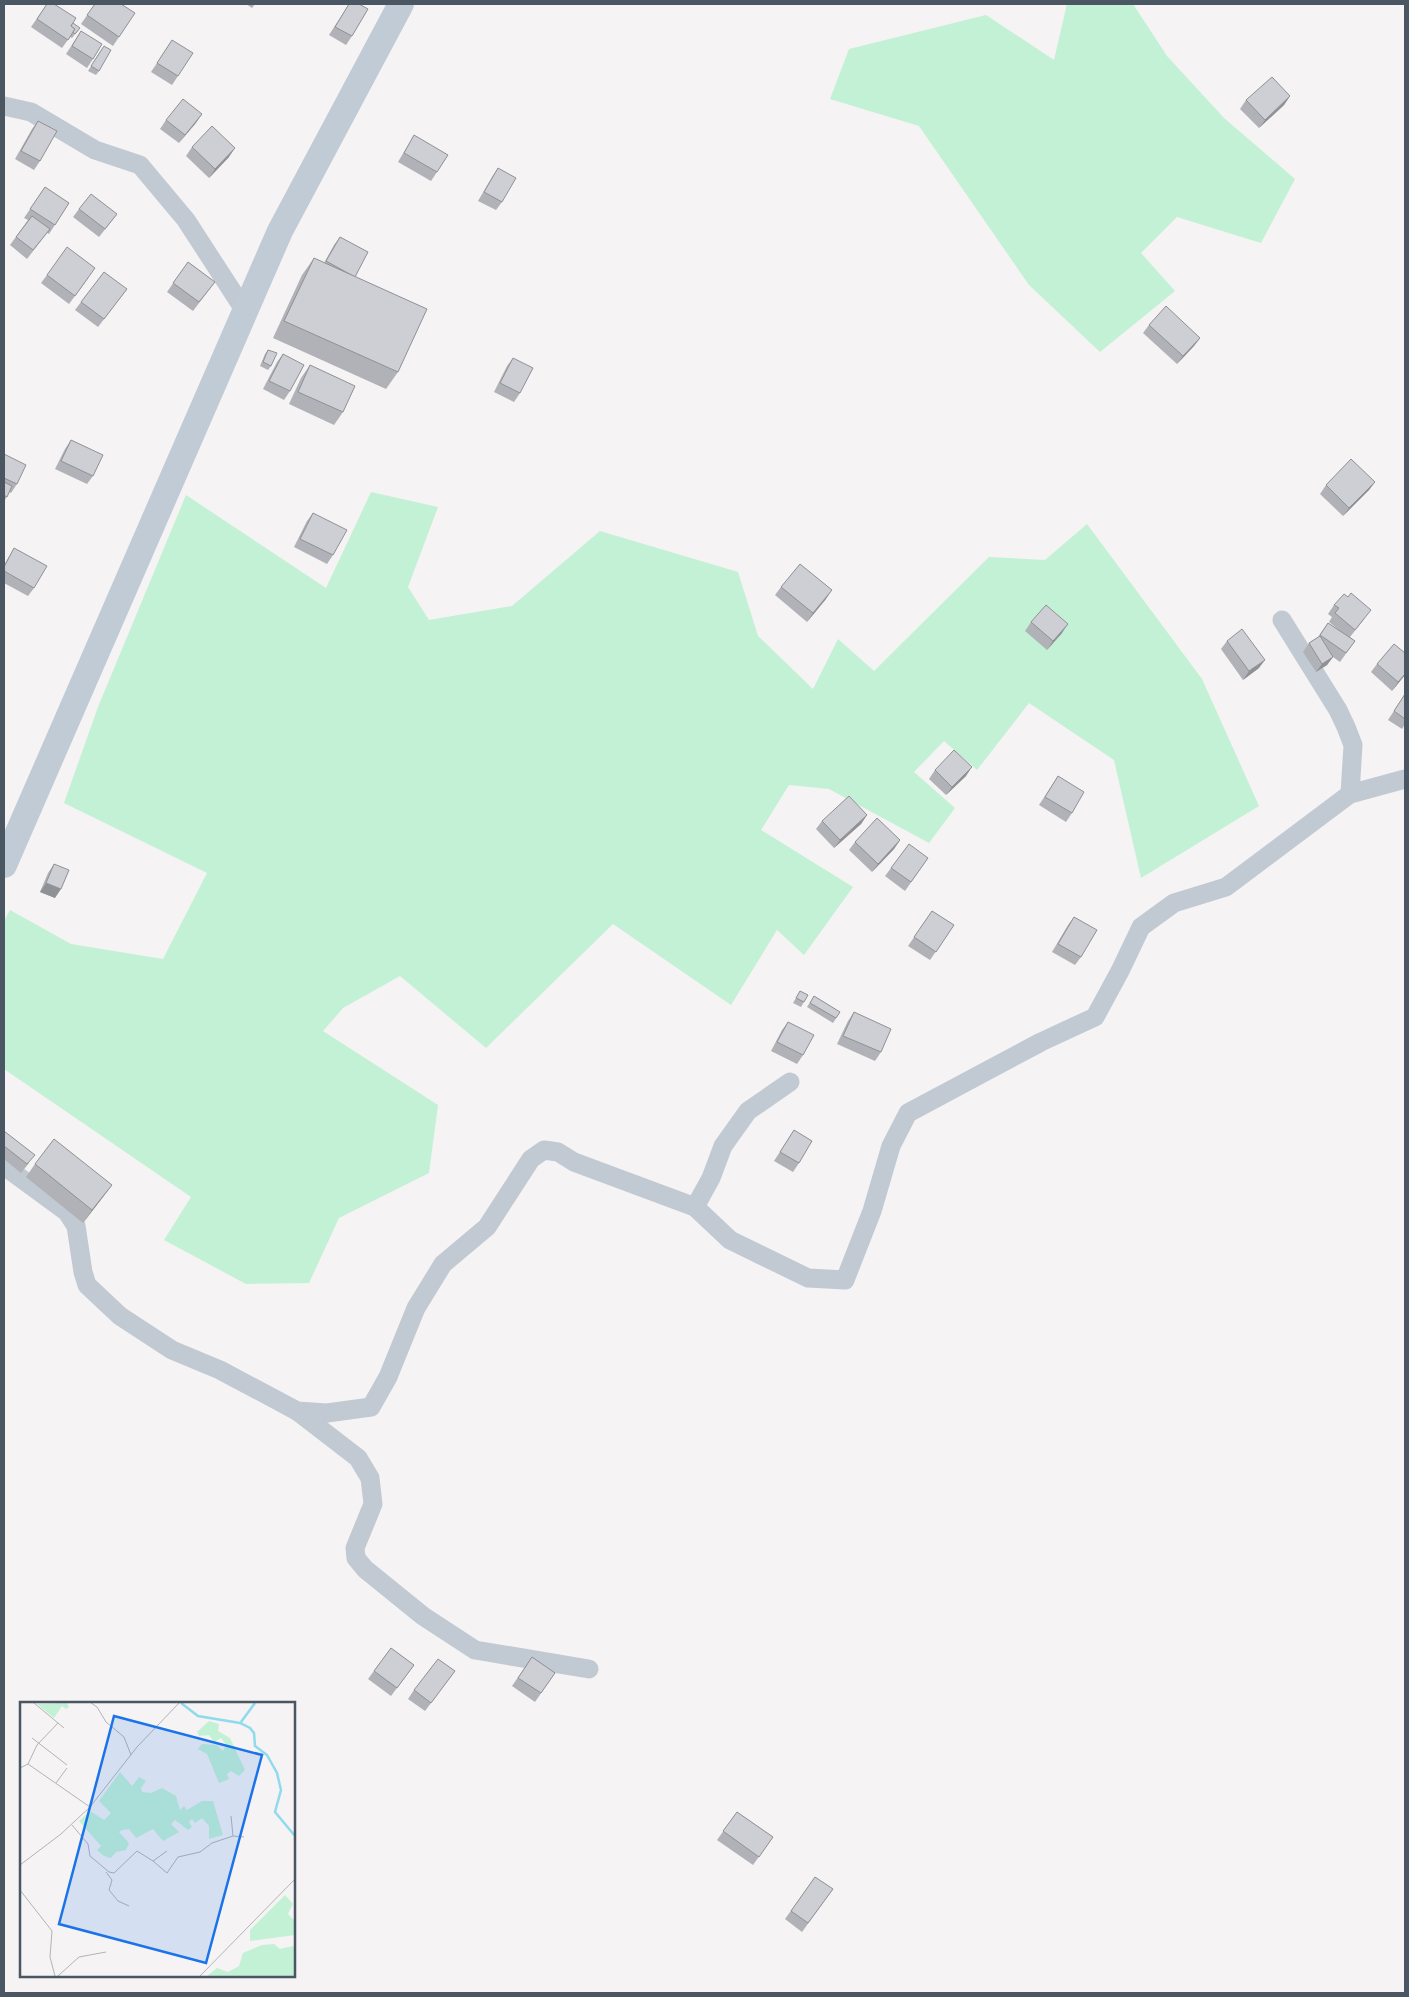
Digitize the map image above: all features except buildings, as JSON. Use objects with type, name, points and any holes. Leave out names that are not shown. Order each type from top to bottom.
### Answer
[{"type":"main road","points":[[4,865],[280,231],[401,4]]},
{"type":"street","points":[[4,106],[31,112],[95,150],[140,166],[186,220],[245,311]]},
{"type":"street","points":[[1282,620],[1338,710],[1346,727],[1353,745],[1350,794]]},
{"type":"street","points":[[297,1411],[327,1413],[371,1407],[388,1377],[416,1308],[443,1264],[487,1227],[531,1159],[544,1150],[558,1152],[574,1162],[695,1207],[730,1240],[808,1278],[845,1280],[872,1211],[891,1146],[908,1113],[1025,1050],[1095,1017],[1141,927],[1174,903],[1226,887],[1350,794],[1405,779]]},
{"type":"street","points":[[695,1207],[711,1178],[724,1146],[748,1111],[790,1082]]},
{"type":"street","points":[[4,1166],[68,1212],[76,1226],[83,1272],[88,1285],[120,1316],[172,1350],[220,1370],[297,1411],[358,1458],[370,1478],[373,1504],[355,1548],[356,1558],[365,1569],[423,1616],[475,1650],[589,1669]]},
{"type":"green space","points":[[1067,4],[1133,4],[1167,56],[1224,118],[1295,179],[1261,243],[1177,217],[1141,253],[1175,291],[1100,352],[1029,285],[919,126],[830,99],[849,49],[986,15],[1054,60]]},
{"type":"green space","points":[[371,492],[438,507],[408,587],[429,620],[512,606],[600,531],[738,572],[758,636],[813,689],[838,639],[874,671],[989,557],[1045,560],[1087,524],[1202,679],[1259,806],[1141,878],[1114,760],[1029,703],[977,770],[944,741],[914,772],[955,808],[929,843],[829,789],[789,785],[761,830],[853,887],[804,955],[777,930],[731,1005],[613,924],[486,1048],[400,976],[343,1008],[323,1031],[438,1105],[429,1173],[339,1218],[309,1283],[246,1284],[164,1240],[191,1197],[4,1069],[4,921],[10,910],[71,944],[163,959],[207,873],[64,803],[98,707],[186,495],[326,588]]}]
